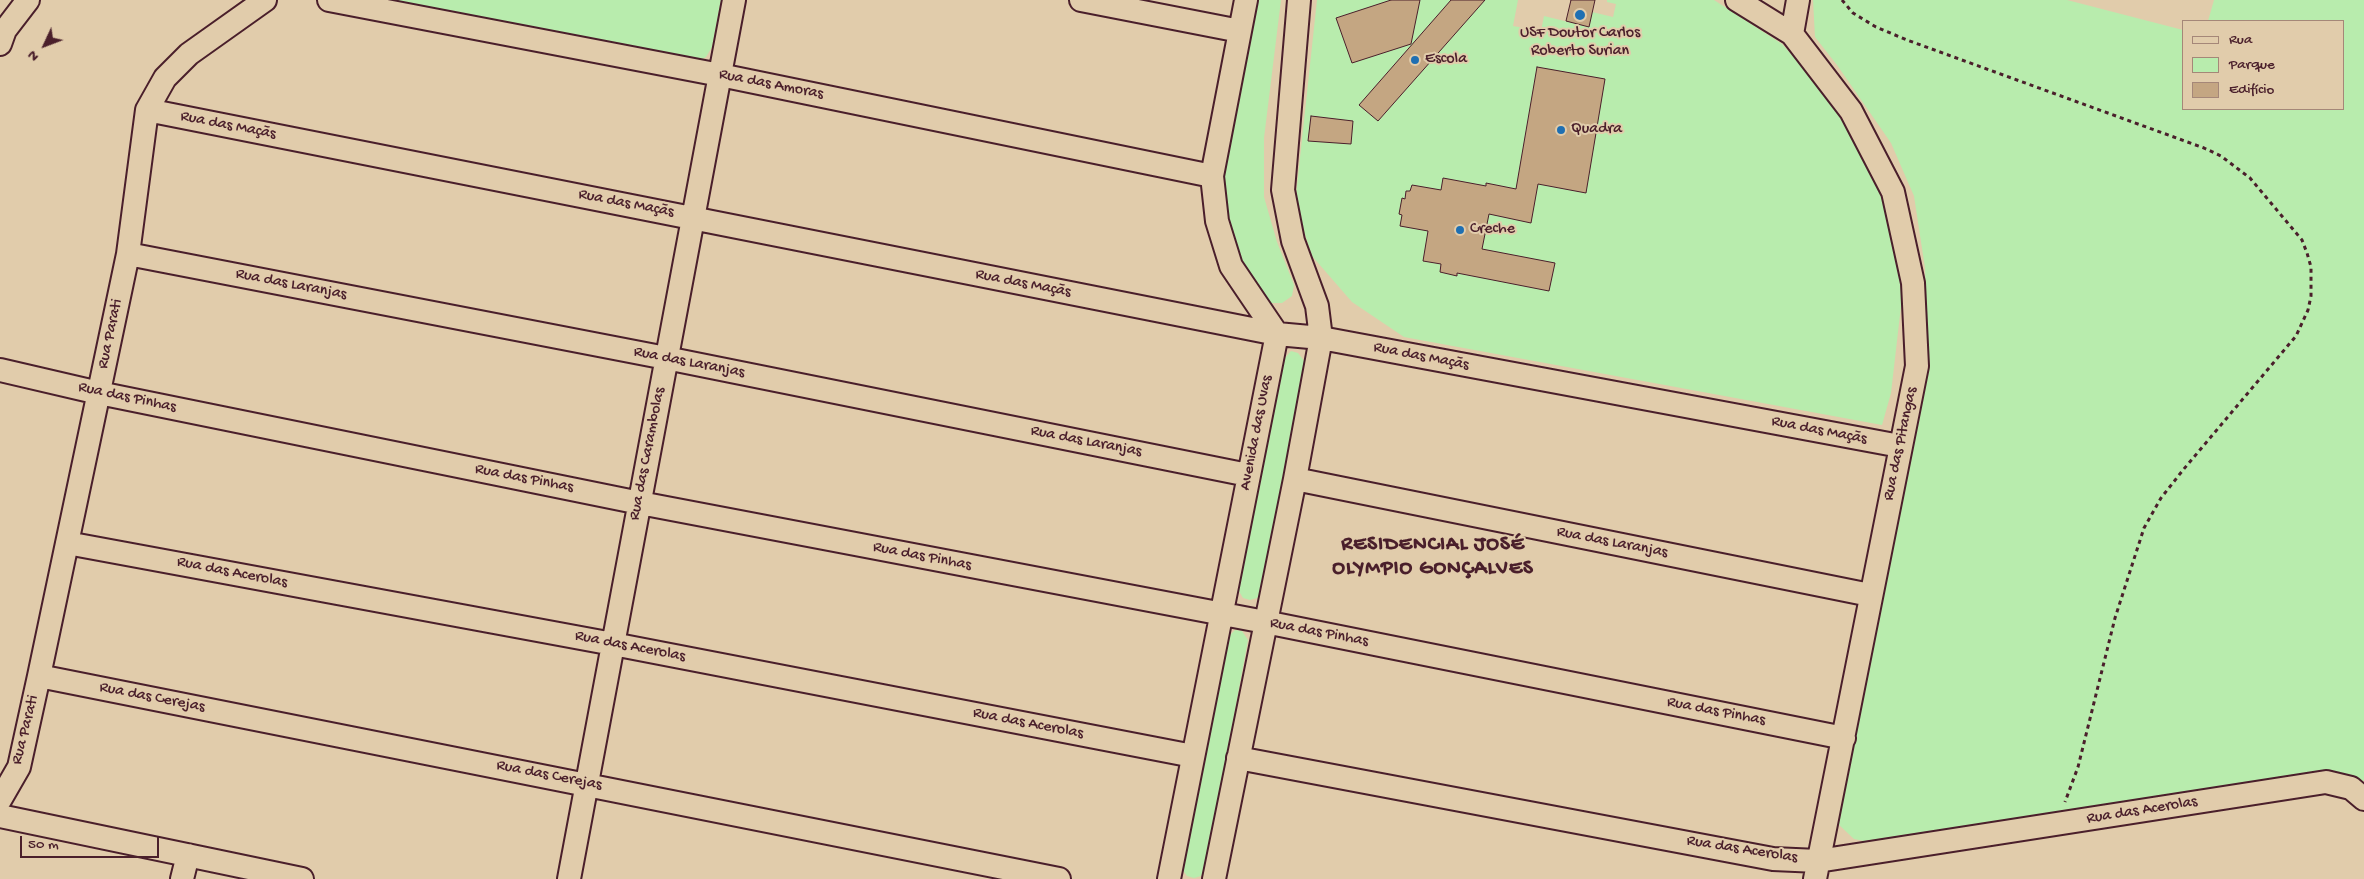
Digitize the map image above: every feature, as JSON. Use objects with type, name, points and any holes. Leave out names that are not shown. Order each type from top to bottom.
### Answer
[{"type":"street","points":[[2,33],[28,0]]},
{"type":"street","name":"Rua Parati","points":[[0,800],[19,767],[39,676],[128,254],[147,110],[165,78],[189,54],[266,0]]},
{"type":"street","name":"Rua das Amoras","points":[[329,0],[720,75],[1212,176]]},
{"type":"street","name":"Rua das Carambolas","points":[[569,879],[734,0]]},
{"type":"street","points":[[1081,0],[1240,31]]},
{"type":"street","points":[[1246,0],[1212,176],[1217,221],[1230,266],[1276,334]]},
{"type":"street","points":[[1214,879],[1295,479],[1321,338],[1317,306],[1293,241],[1284,190],[1299,0]]},
{"type":"street","name":"Rua das Pitangas","points":[[1737,0],[1792,34],[1851,111],[1892,192],[1913,283],[1917,366],[1870,594],[1844,738],[1816,870]]},
{"type":"street","points":[[1792,34],[1798,0]]},
{"type":"street","name":"Rua das Maçãs","points":[[147,110],[1276,334],[1321,338],[1900,446]]},
{"type":"street","name":"Rua das Laranjas","points":[[128,254],[666,358],[1248,475]]},
{"type":"street","name":"Avenida das Uvas","points":[[1169,879],[1276,334]]},
{"type":"street","name":"Rua das Pinhas","points":[[0,370],[98,393],[640,503],[1265,622],[1844,738]]},
{"type":"street","name":"Rua das Laranjas","points":[[1295,479],[1870,594]]},
{"type":"street","name":"Rua das Acerolas","points":[[67,542],[613,644],[1193,756]]},
{"type":"street","name":"Rua das Cerejas","points":[[39,676],[1059,879]]},
{"type":"street","name":"Rua das Acerolas","points":[[1238,758],[1773,859],[1816,870],[2326,782],[2351,788],[2363,798]]},
{"type":"street","points":[[0,816],[302,879]]},
{"type":"street","points":[[182,879],[188,855]]},
{"type":"path","points":[[1842,0],[1854,13],[1876,27],[1907,40],[2204,148],[2220,156],[2250,178],[2302,240],[2308,253],[2311,267],[2311,296],[2308,310],[2296,336],[2166,491],[2144,528],[2115,618],[2078,766],[2064,803]]},
{"type":"green space","points":[[365,0],[721,0],[712,47],[706,57],[696,62]]},
{"type":"green space","points":[[1254,0],[1281,0],[1264,138],[1264,197],[1277,242],[1294,285],[1292,296],[1282,303],[1268,303],[1256,291],[1239,255],[1225,211],[1223,149]]},
{"type":"green space","points":[[1317,0],[1518,0],[1513,26],[1541,31],[1544,16],[1589,27],[1592,12],[1613,17],[1616,4],[1607,2],[1607,0],[1714,0],[1782,44],[1840,108],[1885,192],[1904,280],[1891,393],[1882,425],[1404,337],[1352,302],[1312,256],[1295,204]]},
{"type":"green space","points":[[1813,0],[2067,0],[2182,30],[2182,110],[2344,110],[2344,20],[2208,20],[2214,0],[2364,0],[2364,781],[2334,773],[2318,772],[1864,841],[1854,839],[1837,823],[1927,355],[1925,268],[1914,196],[1891,143],[1837,65],[1815,37]]},
{"type":"green space","points":[[1291,351],[1298,353],[1305,362],[1261,594],[1257,598],[1250,600],[1243,598],[1237,588],[1284,359]]},
{"type":"green space","points":[[1235,630],[1242,631],[1248,640],[1205,872],[1201,876],[1194,878],[1187,876],[1180,866],[1228,637]]},
{"type":"building","points":[[1391,0],[1420,0],[1411,44],[1352,63],[1336,18]]},
{"type":"building","points":[[1451,0],[1485,0],[1378,121],[1359,105]]},
{"type":"building","name":"USF Doutor Carlos Roberto Surian","points":[[1571,0],[1595,0],[1589,27],[1566,21]]},
{"type":"building","points":[[1537,67],[1605,79],[1586,193],[1538,184],[1531,223],[1489,214],[1482,249],[1555,263],[1549,291],[1457,273],[1457,276],[1440,272],[1441,264],[1423,261],[1428,231],[1400,226],[1402,215],[1399,214],[1402,198],[1405,199],[1406,191],[1410,191],[1412,185],[1441,190],[1443,178],[1486,186],[1486,183],[1516,189]]},
{"type":"building","points":[[1311,116],[1353,121],[1351,144],[1308,141]]},
{"type":"place","name":"USF Doutor Carlos Roberto Surian","points":[[1580,15]]},
{"type":"place","name":"Escola","points":[[1415,60]]},
{"type":"place","name":"Quadra","points":[[1561,130]]},
{"type":"place","name":"Creche","points":[[1460,230]]},
{"type":"district","name":"RESIDENCIAL JOSÉ OLYMPIO GONÇALVES","points":[[1433,558]]}]
